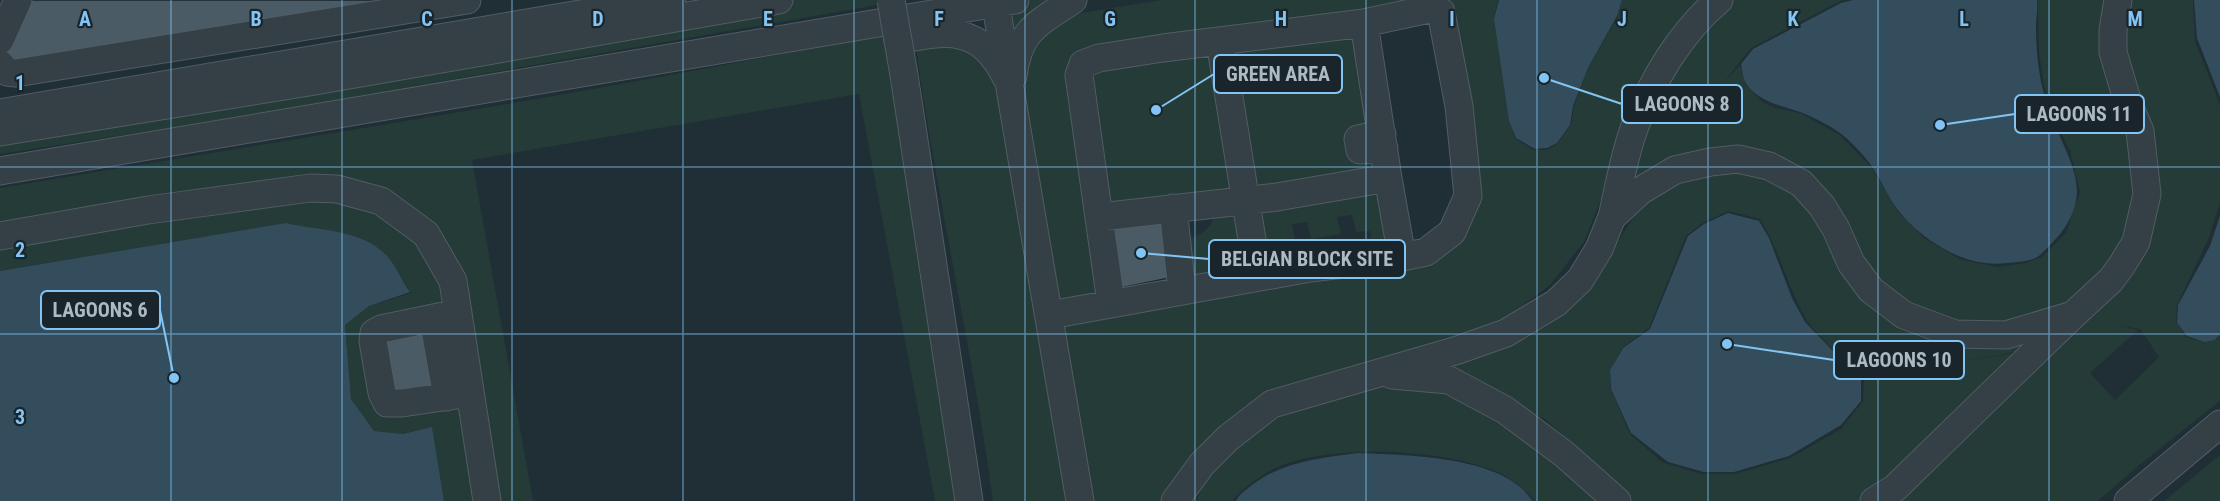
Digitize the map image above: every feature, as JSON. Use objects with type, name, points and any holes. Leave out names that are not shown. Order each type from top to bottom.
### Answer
[{"type":"street","points":[[0,40],[18,0]]},
{"type":"street","points":[[0,64],[7,72],[16,73],[467,0]]},
{"type":"street","points":[[0,113],[672,0]]},
{"type":"street","points":[[0,132],[309,82],[779,0]]},
{"type":"street","points":[[891,0],[969,501]]},
{"type":"street","points":[[1012,89],[1016,57],[1026,34],[1039,22],[1072,0]]},
{"type":"street","points":[[1175,501],[1202,464],[1228,438],[1272,404],[1458,350],[1506,333],[1556,303],[1580,280],[1599,249],[1612,217],[1635,127],[1664,65],[1701,15],[1719,0]]},
{"type":"street","points":[[1874,501],[1895,488],[2110,280],[2136,242],[2147,194],[2140,131],[2128,103],[2112,52],[2118,0]]},
{"type":"street","points":[[0,171],[1002,1],[1012,89],[1080,501]]},
{"type":"street","points":[[1048,314],[1111,303],[1182,290],[1310,268],[1402,258],[1426,252],[1452,232],[1468,196],[1459,106],[1441,12],[1429,9],[1364,23],[1099,58],[1083,64],[1079,75],[1111,303]]},
{"type":"street","points":[[1364,23],[1402,258]]},
{"type":"street","points":[[898,40],[935,32],[960,34],[981,44],[997,59],[1012,89]]},
{"type":"street","points":[[1220,41],[1258,277]]},
{"type":"street","points":[[1612,217],[1640,191],[1675,170],[1710,162],[1738,159],[1769,166],[1801,183],[1822,206],[1836,229],[1851,264],[1871,290],[1904,315],[1955,334],[2006,335],[2073,315]]},
{"type":"street","points":[[1100,217],[1277,197],[1388,178]]},
{"type":"street","points":[[0,236],[148,210],[310,188],[337,189],[381,201],[426,234],[453,281],[446,316],[458,395],[487,501]]},
{"type":"street","points":[[1173,208],[1182,290]]},
{"type":"street","points":[[446,316],[381,329],[374,333],[373,341],[382,393],[387,403],[458,395]]},
{"type":"street","points":[[1376,373],[1449,380],[1505,410],[1564,454],[1617,501]]},
{"type":"street","points":[[2128,501],[2220,424]]},
{"type":"street","points":[[2152,501],[2220,444]]},
{"type":"green space","points":[[787,0],[882,0],[883,4],[191,125],[0,154],[0,133]]},
{"type":"green space","points":[[1031,0],[1068,0],[1014,48],[1005,6]]},
{"type":"green space","points":[[1162,0],[1498,0],[1494,19],[1509,121],[1515,138],[1533,150],[1547,150],[1557,144],[1571,125],[1574,106],[1588,69],[1617,18],[1622,0],[1710,0],[1608,182],[1584,242],[1550,285],[1493,328],[1313,388],[1168,501],[1086,501],[1058,317],[1373,268],[1462,226],[1447,1],[1070,59],[1107,289],[1056,307],[1018,84],[1022,54],[1062,16]]},
{"type":"green space","points":[[1729,0],[1845,0],[1751,48],[1723,83],[1740,65],[1745,83],[1762,102],[1776,108],[1800,113],[1840,135],[1872,168],[1897,211],[1924,238],[1959,259],[1998,267],[2025,263],[2042,257],[2066,233],[2080,192],[2070,151],[2053,117],[2044,86],[2039,52],[2038,0],[2107,0],[2132,134],[2138,196],[2121,254],[2078,296],[2043,313],[2012,323],[1981,327],[1915,310],[1880,282],[1767,155],[1628,185],[1646,132],[1679,55]]},
{"type":"green space","points":[[2128,0],[2193,0],[2195,41],[2220,105],[2220,203],[2208,240],[2177,305],[2176,322],[2186,337],[2207,341],[2220,336],[2220,401],[2098,501],[1890,501],[2141,247],[2123,38]],"holes":[[[2119,325],[2140,329],[2159,357],[2115,400],[2090,373],[2138,330]]]},
{"type":"green space","points":[[1353,30],[1381,170],[1257,190],[1229,50]]},
{"type":"green space","points":[[887,33],[970,501],[935,501],[859,94],[472,160],[533,501],[490,501],[455,278],[356,186],[0,230],[0,188],[555,96]]},
{"type":"green space","points":[[945,37],[995,65],[1072,501],[993,501],[915,41]]},
{"type":"green space","points":[[1214,47],[1237,194],[1103,211],[1089,68]]},
{"type":"green space","points":[[1741,168],[1790,186],[1890,317],[2042,334],[2032,349],[1948,364],[2031,350],[1859,501],[1631,501],[1600,475],[1573,444],[1545,419],[1421,375],[1563,314],[1584,296],[1642,203],[1666,184]],"holes":[[[1728,211],[1760,219],[1805,317],[1824,341],[1864,379],[1863,401],[1841,429],[1790,458],[1735,474],[1701,474],[1662,462],[1630,434],[1610,388],[1610,370],[1622,348],[1649,328],[1686,236],[1701,224]]]},
{"type":"green space","points":[[1376,188],[1398,257],[1263,274],[1258,208]],"holes":[[[1352,215],[1356,232],[1370,231],[1372,249],[1286,261],[1283,243],[1295,239],[1292,224],[1307,222],[1311,239],[1341,234],[1337,217]]]},
{"type":"green space","points":[[361,197],[437,258],[460,397],[486,501],[444,501],[432,427],[403,434],[374,431],[351,399],[345,325],[369,306],[411,293],[387,256],[286,223],[0,271],[0,246],[239,205]]},
{"type":"green space","points":[[1237,215],[1247,269],[1193,277],[1191,238],[1204,231],[1213,219]]},
{"type":"green space","points":[[1383,384],[1408,385],[1479,400],[1604,501],[1535,501],[1506,477],[1473,464],[1420,454],[1363,452],[1310,457],[1288,463],[1260,477],[1233,501],[1196,501],[1210,472],[1232,451],[1291,409]]},
{"type":"green space","points":[[2220,455],[2220,501],[2164,501]]},
{"type":"water","points":[[1499,0],[1622,0],[1617,16],[1588,68],[1573,106],[1570,125],[1557,143],[1547,148],[1535,149],[1516,138],[1509,121],[1494,19]]},
{"type":"water","points":[[1853,0],[2037,0],[2036,43],[2041,82],[2075,174],[2077,193],[2073,212],[2062,232],[2038,257],[2025,261],[1991,264],[1961,257],[1946,250],[1907,220],[1894,204],[1868,161],[1844,136],[1810,116],[1777,105],[1750,89],[1745,82],[1741,64],[1753,49],[1841,3]]},
{"type":"water","points":[[2194,0],[2220,0],[2220,97],[2197,38]]},
{"type":"water","points":[[1728,213],[1759,221],[1769,238],[1792,298],[1805,322],[1861,380],[1861,401],[1841,425],[1789,456],[1734,472],[1704,472],[1668,462],[1631,433],[1611,389],[1610,370],[1623,348],[1650,329],[1688,236],[1704,224]]},
{"type":"water","points":[[2220,216],[2220,335],[2214,340],[2205,342],[2187,336],[2177,323],[2178,305],[2210,246]]},
{"type":"water","points":[[286,223],[340,232],[377,247],[393,264],[410,292],[369,306],[345,325],[351,399],[374,431],[403,434],[432,427],[444,501],[0,501],[0,271]]},
{"type":"water","points":[[1358,453],[1420,456],[1465,463],[1505,477],[1520,487],[1533,501],[1236,501],[1252,485],[1277,471],[1303,462]]},
{"type":"building","points":[[25,0],[411,0],[26,64],[4,57],[5,48]]},
{"type":"building","points":[[1167,219],[1174,277],[1116,289],[1109,228]]},
{"type":"building","points":[[432,320],[445,395],[389,401],[382,330]]},
{"type":"place","name":"LAGOONS 8","points":[[1544,78]]},
{"type":"place","name":"GREEN AREA","points":[[1156,110]]},
{"type":"place","name":"LAGOONS 11","points":[[1940,125]]},
{"type":"place","name":"BELGIAN BLOCK SITE","points":[[1141,253]]},
{"type":"place","name":"LAGOONS 10","points":[[1727,344]]},
{"type":"place","name":"LAGOONS 6","points":[[174,378]]}]
